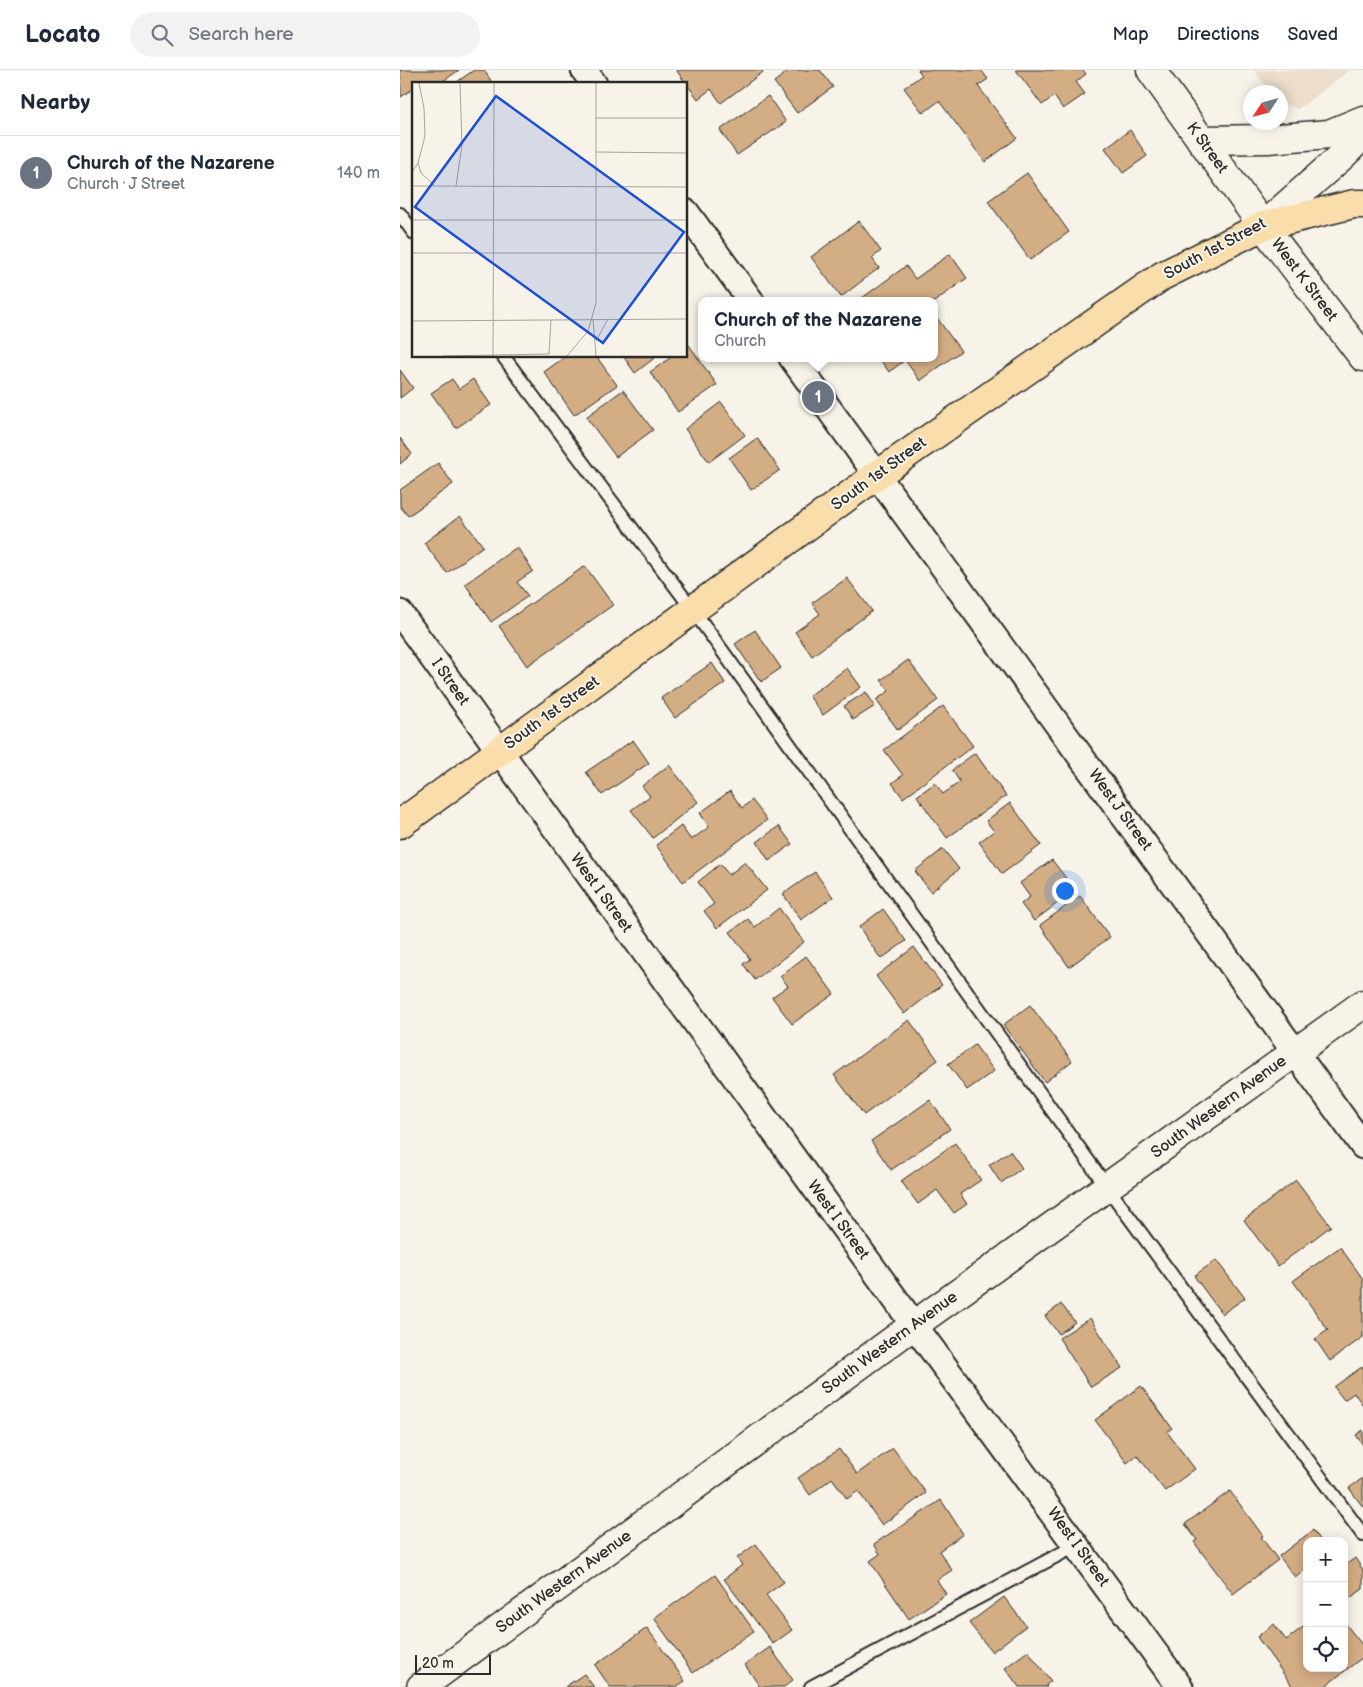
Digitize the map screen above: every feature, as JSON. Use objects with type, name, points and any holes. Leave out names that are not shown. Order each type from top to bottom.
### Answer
[{"type":"highway","points":[[1263,226],[1354,204],[1363,204]]},
{"type":"highway","name":"South 1st Street","points":[[400,824],[877,475],[1162,276],[1263,226]]},
{"type":"street","points":[[584,70],[593,82]]},
{"type":"street","name":"K Street","points":[[1151,70],[1263,226]]},
{"type":"street","points":[[1201,140],[1261,139],[1329,134],[1363,120]]},
{"type":"street","name":"South 1st Street","points":[[1263,226],[1363,135]]},
{"type":"street","points":[[688,215],[748,297]]},
{"type":"street","name":"West K Street","points":[[1263,226],[1363,357]]},
{"type":"street","name":"West J Street","points":[[795,362],[1363,1146]]},
{"type":"street","name":"I Street","points":[[400,613],[499,752]]},
{"type":"street","name":"West I Street","points":[[499,752],[914,1325],[1180,1687]]},
{"type":"street","name":"South Western Avenue","points":[[422,1687],[914,1325],[1363,1004]]},
{"type":"street","points":[[1162,1662],[1165,1687]]},
{"type":"lane","points":[[400,214],[412,230]]},
{"type":"lane","points":[[504,358],[693,610],[1107,1187],[1363,1535]]},
{"type":"lane","points":[[812,1687],[1077,1545]]},
{"type":"shaded area","points":[[1254,70],[1350,70],[1298,109],[1288,105],[1288,85],[1265,85]]},
{"type":"building","points":[[400,70],[459,70],[442,82],[412,82],[412,89],[401,97]]},
{"type":"building","points":[[474,70],[484,70],[492,82],[457,82]]},
{"type":"building","points":[[676,70],[761,70],[763,72],[721,103],[711,89],[698,99],[688,86],[688,82],[685,82]]},
{"type":"building","points":[[790,70],[820,70],[833,87],[797,113],[774,82]]},
{"type":"building","points":[[918,70],[981,70],[988,79],[978,86],[1017,138],[985,162],[939,101],[923,113],[904,88],[922,75]]},
{"type":"building","points":[[1016,70],[1083,70],[1086,74],[1076,82],[1085,94],[1063,109],[1054,96],[1042,105]]},
{"type":"building","points":[[768,96],[786,122],[737,155],[720,130]]},
{"type":"building","points":[[1130,130],[1147,156],[1123,173],[1105,148]]},
{"type":"building","points":[[1027,173],[1069,232],[1030,260],[988,201]]},
{"type":"building","points":[[859,221],[881,251],[872,258],[879,268],[841,297],[811,257]]},
{"type":"building","points":[[950,254],[967,278],[938,299],[938,297],[863,297],[906,266],[915,279]]},
{"type":"building","points":[[938,319],[961,351],[920,381],[906,362],[938,362]]},
{"type":"building","points":[[688,346],[698,358],[698,362],[701,362],[717,385],[678,412],[650,372],[670,358],[688,358]]},
{"type":"building","points":[[563,358],[597,358],[617,385],[574,415],[544,372]]},
{"type":"building","points":[[624,358],[654,358],[635,373]]},
{"type":"building","points":[[882,362],[902,362],[889,372]]},
{"type":"building","points":[[400,370],[413,388],[400,398]]},
{"type":"building","points":[[452,379],[459,389],[473,379],[491,405],[456,428],[431,393]]},
{"type":"building","points":[[623,390],[653,430],[616,457],[586,417]]},
{"type":"building","points":[[721,402],[745,435],[709,462],[685,429]]},
{"type":"building","points":[[400,438],[412,454],[400,464]]},
{"type":"building","points":[[757,438],[780,470],[751,490],[729,458]]},
{"type":"building","points":[[438,463],[453,484],[408,516],[400,506],[400,490]]},
{"type":"building","points":[[460,516],[483,546],[447,573],[424,543]]},
{"type":"building","points":[[517,547],[533,571],[517,582],[528,596],[491,622],[465,584]]},
{"type":"building","points":[[585,566],[613,605],[527,666],[499,626]]},
{"type":"building","points":[[847,578],[872,611],[812,656],[795,632],[820,614],[812,603]]},
{"type":"building","points":[[755,630],[781,668],[761,682],[735,644]]},
{"type":"building","points":[[908,660],[938,700],[898,730],[876,700],[889,691],[881,680]]},
{"type":"building","points":[[712,663],[725,683],[675,718],[661,698]]},
{"type":"building","points":[[847,668],[861,687],[823,715],[809,696]]},
{"type":"building","points":[[866,692],[875,706],[853,720],[844,706]]},
{"type":"building","points":[[943,706],[973,746],[903,798],[892,783],[903,775],[884,750]]},
{"type":"building","points":[[633,740],[649,763],[602,795],[586,772]]},
{"type":"building","points":[[975,753],[1006,796],[947,838],[917,796],[935,783],[943,794],[960,782],[952,770]]},
{"type":"building","points":[[669,765],[698,802],[653,838],[631,810],[650,796],[642,786]]},
{"type":"building","points":[[730,791],[742,808],[752,800],[767,820],[683,882],[656,845],[681,826],[691,840],[709,827],[700,813]]},
{"type":"building","points":[[1010,803],[1041,845],[1002,874],[979,842],[994,831],[986,821]]},
{"type":"building","points":[[779,826],[792,844],[769,861],[757,842]]},
{"type":"building","points":[[943,849],[959,869],[931,892],[915,871]]},
{"type":"building","points":[[1052,860],[1075,890],[1034,921],[1021,904],[1030,897],[1020,883]]},
{"type":"building","points":[[745,862],[767,890],[717,928],[704,911],[714,904],[698,882],[720,864],[729,875]]},
{"type":"building","points":[[815,872],[833,897],[801,920],[783,894]]},
{"type":"building","points":[[1080,896],[1110,937],[1069,967],[1040,925]]},
{"type":"building","points":[[779,908],[804,942],[755,980],[743,964],[750,959],[730,932],[748,919],[755,927]]},
{"type":"building","points":[[883,909],[906,941],[881,959],[859,927]]},
{"type":"building","points":[[914,947],[942,985],[904,1014],[876,976]]},
{"type":"building","points":[[806,956],[834,994],[792,1024],[772,997],[788,986],[780,976]]},
{"type":"building","points":[[1030,1005],[1072,1061],[1045,1082],[1003,1025]]},
{"type":"building","points":[[909,1020],[938,1060],[864,1115],[834,1075]]},
{"type":"building","points":[[975,1045],[994,1071],[967,1090],[948,1064]]},
{"type":"building","points":[[930,1100],[950,1129],[891,1170],[871,1141]]},
{"type":"building","points":[[955,1143],[981,1180],[960,1194],[967,1204],[954,1213],[937,1190],[918,1204],[901,1181]]},
{"type":"building","points":[[1010,1151],[1022,1168],[1001,1183],[989,1165]]},
{"type":"building","points":[[1296,1180],[1331,1226],[1278,1266],[1244,1220]]},
{"type":"building","points":[[1340,1247],[1363,1279],[1363,1337],[1330,1361],[1315,1339],[1328,1330],[1293,1281]]},
{"type":"building","points":[[1216,1260],[1245,1298],[1222,1314],[1194,1276]]},
{"type":"building","points":[[1061,1304],[1075,1322],[1059,1334],[1045,1316]]},
{"type":"building","points":[[1090,1318],[1122,1368],[1091,1387],[1059,1338]]},
{"type":"building","points":[[1363,1366],[1363,1405],[1354,1393],[1344,1400],[1334,1387]]},
{"type":"building","points":[[1141,1386],[1172,1428],[1167,1432],[1195,1469],[1165,1491],[1137,1455],[1127,1463],[1095,1420]]},
{"type":"building","points":[[1363,1430],[1363,1445],[1356,1435]]},
{"type":"building","points":[[893,1448],[926,1493],[882,1525],[858,1491],[847,1499],[832,1478],[810,1495],[798,1478],[839,1449],[857,1474]]},
{"type":"building","points":[[1363,1478],[1363,1507],[1349,1488]]},
{"type":"building","points":[[1230,1491],[1278,1560],[1233,1594],[1194,1542],[1197,1540],[1185,1524]]},
{"type":"building","points":[[941,1500],[963,1534],[939,1551],[952,1570],[937,1580],[946,1594],[909,1619],[870,1561],[880,1554],[874,1544]]},
{"type":"building","points":[[1313,1530],[1318,1537],[1304,1537]]},
{"type":"building","points":[[1303,1538],[1303,1571],[1295,1577],[1279,1556]]},
{"type":"building","points":[[756,1544],[784,1582],[766,1595],[792,1630],[773,1644],[724,1579],[742,1565],[737,1558]]},
{"type":"building","points":[[1355,1558],[1363,1570],[1363,1589],[1350,1598],[1348,1595],[1348,1563]]},
{"type":"building","points":[[715,1575],[754,1631],[693,1673],[654,1618]]},
{"type":"building","points":[[1004,1597],[1026,1626],[992,1652],[969,1623]]},
{"type":"building","points":[[1274,1624],[1286,1640],[1303,1627],[1303,1672],[1344,1672],[1324,1687],[1293,1687],[1257,1637]]},
{"type":"building","points":[[1348,1627],[1363,1646],[1363,1657],[1348,1669]]},
{"type":"building","points":[[647,1628],[685,1681],[676,1687],[610,1687],[595,1665]]},
{"type":"building","points":[[770,1647],[793,1680],[784,1687],[760,1687],[745,1665]]},
{"type":"building","points":[[1028,1651],[1051,1681],[1046,1685],[1047,1687],[1019,1687],[1005,1668]]},
{"type":"building","points":[[584,1674],[594,1687],[565,1687]]},
{"type":"place","name":"Church of the Nazarene","points":[[818,397]]}]
